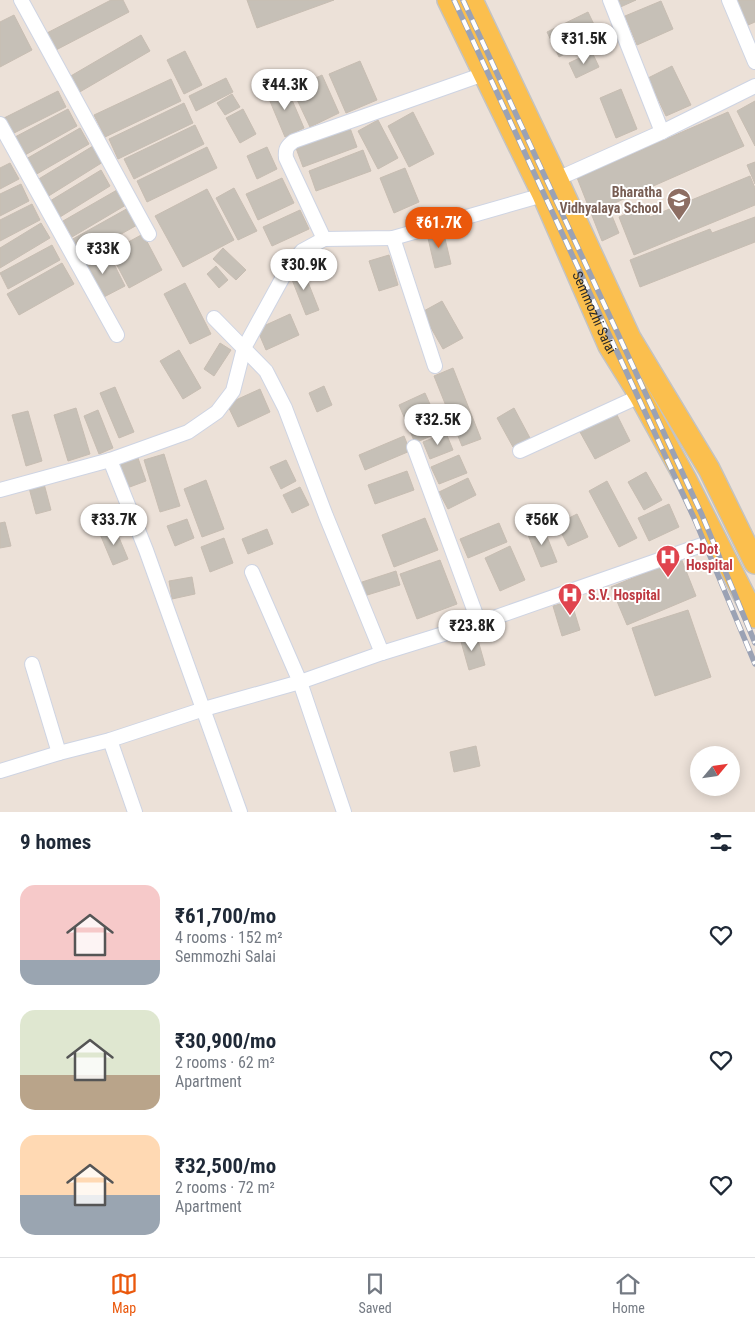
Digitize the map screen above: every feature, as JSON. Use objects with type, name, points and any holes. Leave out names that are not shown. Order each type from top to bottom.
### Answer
[{"type":"main road","name":"Semmozhi Salai","points":[[448,0],[543,196],[609,346],[640,396],[685,478],[755,617]]},
{"type":"main road","name":"Semmozhi Salai","points":[[472,0],[630,338],[709,468],[755,563]]},
{"type":"main road","points":[[609,346],[630,338]]},
{"type":"main road","points":[[685,478],[709,468]]},
{"type":"street","points":[[21,0],[149,234]]},
{"type":"street","points":[[610,0],[662,132]]},
{"type":"street","points":[[730,0],[755,62]]},
{"type":"street","points":[[324,239],[286,158],[285,150],[288,145],[294,141],[484,74]]},
{"type":"street","points":[[557,180],[662,132],[755,86]]},
{"type":"street","points":[[0,124],[117,335]]},
{"type":"street","points":[[0,490],[110,460],[188,432],[217,412],[233,391],[244,348],[289,266],[302,251],[324,239],[394,238],[543,196]]},
{"type":"street","points":[[394,238],[435,366]]},
{"type":"street","points":[[214,318],[266,371],[285,408],[326,516],[382,653]]},
{"type":"street","points":[[520,451],[640,396]]},
{"type":"street","points":[[414,447],[479,623]]},
{"type":"street","points":[[110,460],[146,550],[240,812]]},
{"type":"street","points":[[0,771],[110,740],[204,709],[300,682],[382,653],[479,623],[716,540]]},
{"type":"street","points":[[252,572],[300,682],[344,812]]},
{"type":"street","points":[[32,664],[59,753]]},
{"type":"street","points":[[110,740],[135,812]]},
{"type":"building","points":[[111,0],[123,0],[129,12],[54,51],[45,34]]},
{"type":"building","points":[[247,0],[334,0],[257,28]]},
{"type":"building","points":[[612,0],[636,0],[616,9]]},
{"type":"building","points":[[738,0],[755,0],[755,22],[748,25]]},
{"type":"building","points":[[661,1],[673,29],[637,45],[625,16]]},
{"type":"building","points":[[588,12],[600,37],[559,57],[547,32]]},
{"type":"building","points":[[14,15],[32,50],[0,67],[0,22]]},
{"type":"building","points":[[141,35],[150,51],[78,93],[69,77]]},
{"type":"building","points":[[185,51],[202,85],[184,94],[167,60]]},
{"type":"building","points":[[592,52],[599,67],[576,78],[569,63]]},
{"type":"building","points":[[360,61],[377,100],[346,113],[329,74]]},
{"type":"building","points":[[672,66],[691,105],[666,116],[648,78]]},
{"type":"building","points":[[322,75],[339,113],[310,127],[292,89]]},
{"type":"building","points":[[226,78],[233,92],[196,111],[189,96]]},
{"type":"building","points":[[171,79],[181,101],[105,137],[94,115]]},
{"type":"building","points":[[286,86],[304,128],[285,137],[267,94]]},
{"type":"building","points":[[621,89],[637,129],[616,138],[600,98]]},
{"type":"building","points":[[58,91],[66,107],[12,134],[4,118]]},
{"type":"building","points":[[232,94],[240,107],[225,115],[217,103]]},
{"type":"building","points":[[755,101],[755,146],[737,111]]},
{"type":"building","points":[[184,103],[193,123],[118,159],[109,139]]},
{"type":"building","points":[[68,109],[77,126],[25,155],[15,137]]},
{"type":"building","points":[[243,109],[256,134],[240,143],[226,118]]},
{"type":"building","points":[[413,112],[434,154],[409,167],[388,126]]},
{"type":"building","points":[[728,112],[744,146],[608,206],[619,233],[602,241],[576,175],[609,160],[611,163]]},
{"type":"building","points":[[378,120],[398,158],[378,169],[358,131]]},
{"type":"building","points":[[195,125],[204,144],[134,179],[124,159]]},
{"type":"building","points":[[80,128],[89,144],[35,175],[26,159]]},
{"type":"building","points":[[350,128],[357,147],[303,167],[296,148]]},
{"type":"building","points":[[93,146],[103,162],[47,197],[37,180]]},
{"type":"building","points":[[207,147],[217,168],[147,202],[137,181]]},
{"type":"building","points":[[267,147],[277,169],[257,179],[247,156]]},
{"type":"building","points":[[363,150],[371,171],[316,191],[309,171]]},
{"type":"building","points":[[755,162],[755,184],[747,165]]},
{"type":"building","points":[[10,163],[19,179],[0,189],[0,168]]},
{"type":"building","points":[[405,168],[419,202],[394,213],[380,178]]},
{"type":"building","points":[[101,170],[110,186],[60,217],[50,201]]},
{"type":"building","points":[[750,176],[755,188],[755,205],[634,255],[619,217],[645,206],[650,217]]},
{"type":"building","points":[[282,178],[294,203],[258,220],[246,194]]},
{"type":"building","points":[[21,184],[29,201],[0,216],[0,194]]},
{"type":"building","points":[[234,188],[257,231],[238,240],[216,198]]},
{"type":"building","points":[[207,189],[234,240],[183,267],[155,216]]},
{"type":"building","points":[[117,190],[126,205],[72,237],[63,221]]},
{"type":"building","points":[[32,204],[40,220],[0,241],[0,220]]},
{"type":"building","points":[[130,207],[139,224],[80,257],[71,240]]},
{"type":"building","points":[[300,210],[309,229],[272,246],[263,227]]},
{"type":"building","points":[[755,217],[755,242],[640,287],[630,260],[710,229],[712,233]]},
{"type":"building","points":[[41,223],[50,238],[0,268],[0,248]]},
{"type":"building","points":[[443,230],[451,264],[435,268],[427,234]]},
{"type":"building","points":[[143,234],[162,270],[129,288],[110,252]]},
{"type":"building","points":[[52,245],[60,260],[8,289],[0,273]]},
{"type":"building","points":[[223,248],[246,270],[236,280],[213,259]]},
{"type":"building","points":[[107,250],[125,286],[100,299],[81,264]]},
{"type":"building","points":[[389,255],[398,285],[379,291],[369,261]]},
{"type":"building","points":[[62,263],[74,284],[19,315],[7,294]]},
{"type":"building","points":[[216,266],[228,280],[219,288],[207,274]]},
{"type":"building","points":[[302,267],[319,310],[306,315],[289,272]]},
{"type":"building","points":[[185,283],[211,334],[190,344],[164,294]]},
{"type":"building","points":[[442,301],[463,338],[443,349],[422,312]]},
{"type":"building","points":[[290,314],[299,335],[266,350],[257,329]]},
{"type":"building","points":[[220,343],[231,350],[214,376],[204,369]]},
{"type":"building","points":[[179,350],[201,388],[183,399],[160,361]]},
{"type":"building","points":[[453,368],[481,439],[462,446],[434,376]]},
{"type":"building","points":[[324,386],[332,405],[317,412],[309,393]]},
{"type":"building","points":[[115,387],[134,432],[119,438],[100,393]]},
{"type":"building","points":[[260,389],[270,412],[238,427],[227,404]]},
{"type":"building","points":[[425,393],[442,431],[415,443],[399,405]]},
{"type":"building","points":[[76,408],[90,454],[68,461],[54,415]]},
{"type":"building","points":[[514,408],[530,438],[513,447],[497,418]]},
{"type":"building","points":[[98,410],[113,448],[99,454],[84,416]]},
{"type":"building","points":[[28,411],[42,461],[26,466],[12,415]]},
{"type":"building","points":[[616,413],[630,441],[595,459],[580,432]]},
{"type":"building","points":[[446,433],[453,450],[430,459],[423,442]]},
{"type":"building","points":[[404,436],[410,451],[365,470],[359,455]]},
{"type":"building","points":[[164,454],[180,506],[160,512],[144,460]]},
{"type":"building","points":[[459,455],[467,473],[439,484],[431,467]]},
{"type":"building","points":[[138,458],[146,481],[127,488],[119,464]]},
{"type":"building","points":[[286,460],[296,481],[281,489],[270,467]]},
{"type":"building","points":[[407,471],[414,490],[375,504],[368,485]]},
{"type":"building","points":[[646,472],[662,500],[644,510],[628,482]]},
{"type":"building","points":[[468,478],[476,495],[448,509],[439,492]]},
{"type":"building","points":[[43,480],[51,510],[36,514],[28,484]]},
{"type":"building","points":[[206,480],[224,529],[202,537],[184,489]]},
{"type":"building","points":[[607,481],[637,538],[619,547],[589,491]]},
{"type":"building","points":[[300,487],[309,505],[292,513],[283,495]]},
{"type":"building","points":[[669,504],[679,527],[649,541],[638,518]]},
{"type":"building","points":[[577,514],[588,537],[568,546],[557,524]]},
{"type":"building","points":[[425,518],[438,550],[394,567],[382,535]]},
{"type":"building","points":[[187,519],[194,538],[175,546],[167,526]]},
{"type":"building","points":[[5,522],[11,546],[0,548],[0,523]]},
{"type":"building","points":[[499,523],[507,542],[468,558],[460,539]]},
{"type":"building","points":[[542,524],[557,562],[541,567],[526,530]]},
{"type":"building","points":[[115,528],[128,559],[113,565],[100,534]]},
{"type":"building","points":[[267,529],[273,544],[248,554],[242,539]]},
{"type":"building","points":[[224,538],[233,563],[210,572],[201,547]]},
{"type":"building","points":[[510,546],[525,580],[500,591],[485,558]]},
{"type":"building","points":[[681,558],[696,596],[627,625],[611,587]]},
{"type":"building","points":[[440,560],[457,604],[417,619],[400,574]]},
{"type":"building","points":[[396,571],[400,585],[364,596],[359,583]]},
{"type":"building","points":[[192,577],[195,594],[172,599],[169,581]]},
{"type":"building","points":[[571,601],[580,630],[562,636],[553,606]]},
{"type":"building","points":[[688,610],[711,677],[655,696],[632,628]]},
{"type":"building","points":[[476,633],[485,665],[469,670],[460,638]]},
{"type":"building","points":[[476,746],[480,766],[454,772],[450,752]]},
{"type":"railway","points":[[454,0],[695,520],[755,664]]},
{"type":"railway","points":[[463,0],[702,515],[755,643]]},
{"type":"place","name":"Bharatha Vidhyalaya School","points":[[679,221]]},
{"type":"place","name":"C-Dot Hospital","points":[[668,578]]},
{"type":"place","name":"S.V. Hospital","points":[[570,616]]}]
